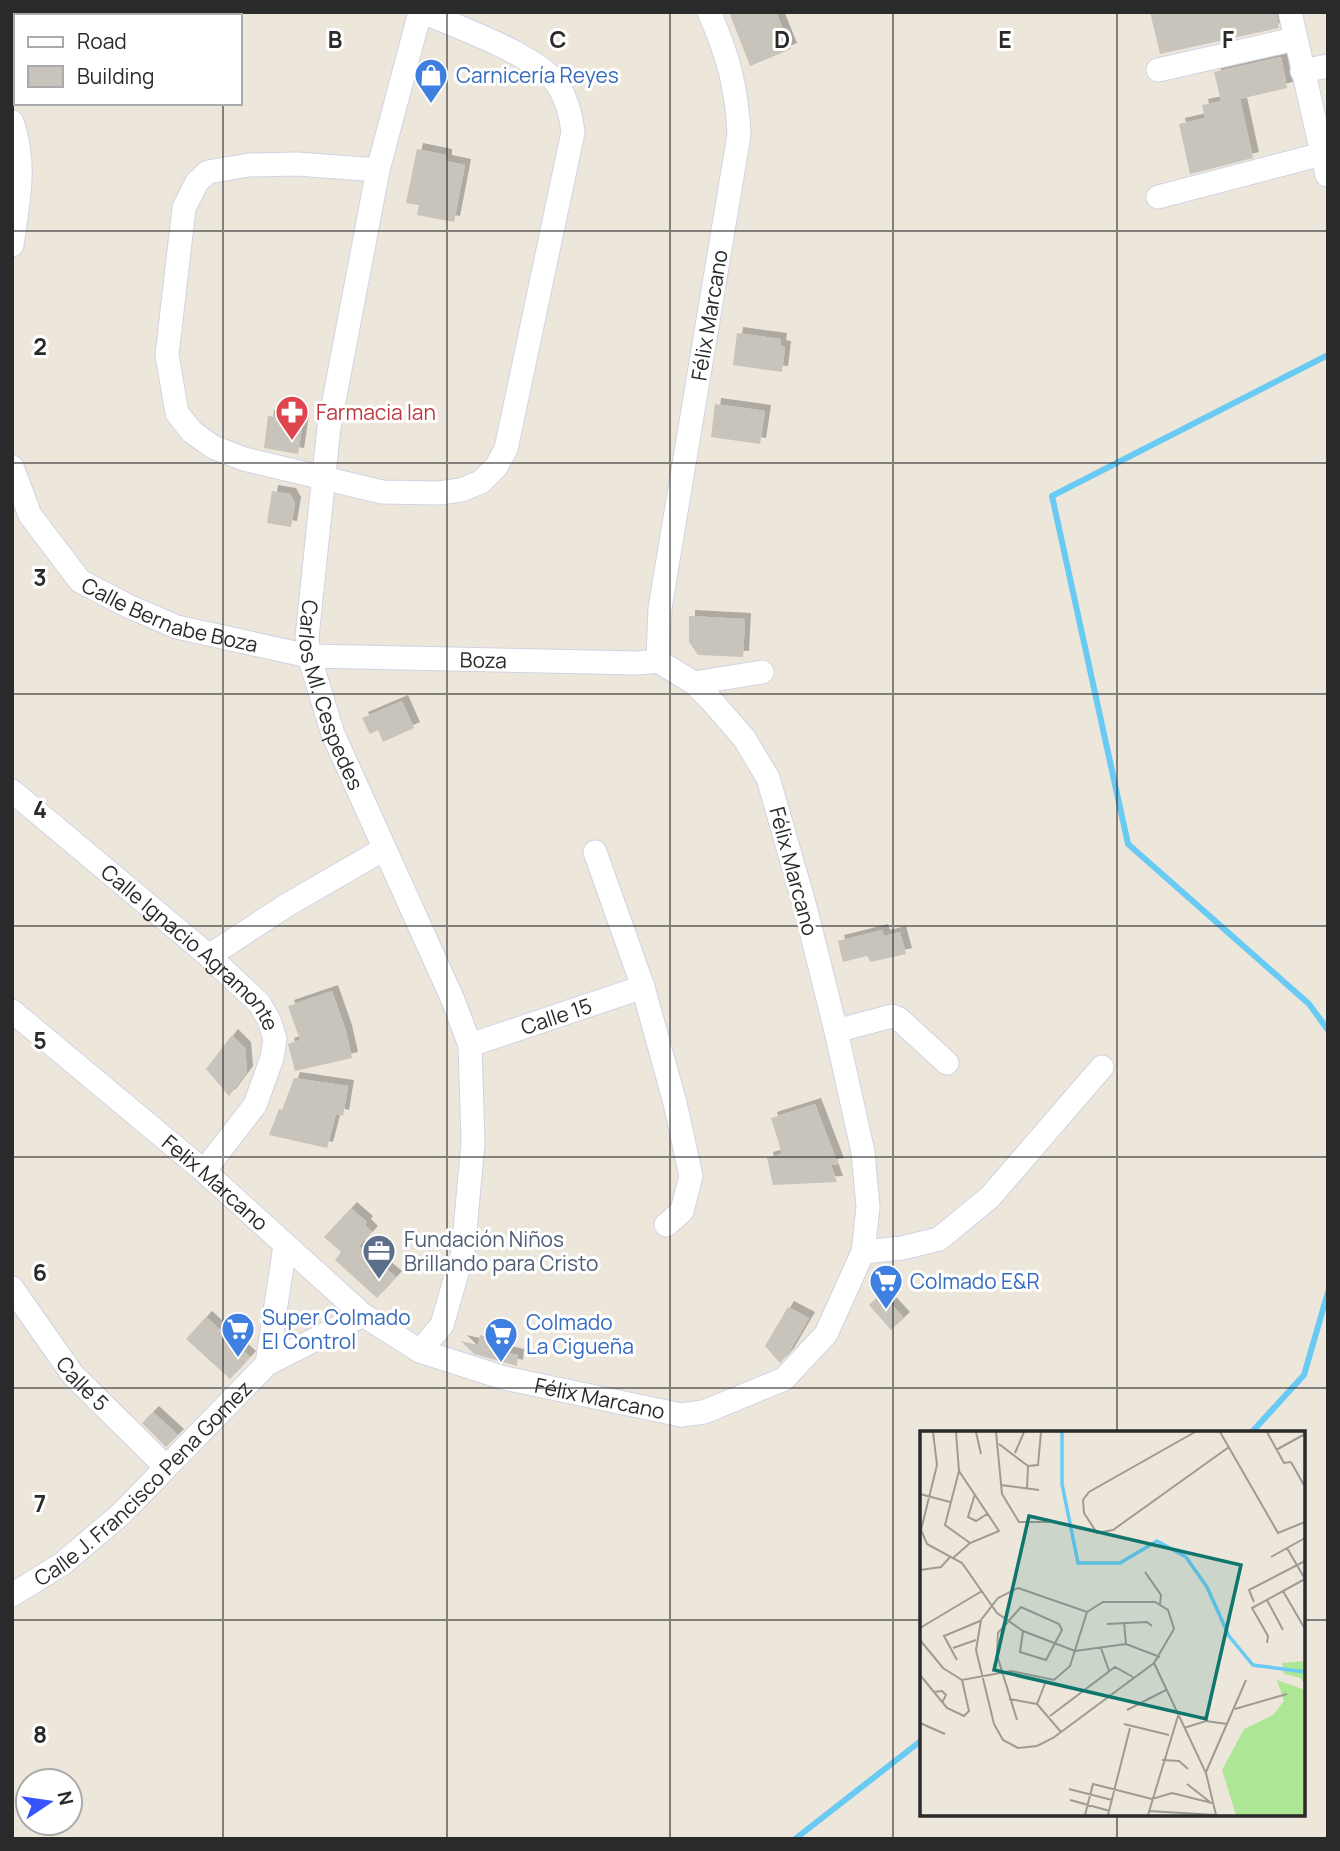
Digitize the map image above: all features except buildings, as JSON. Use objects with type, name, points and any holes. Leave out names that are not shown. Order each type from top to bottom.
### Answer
[{"type":"street","name":"Carlos Ml. Cespedes","points":[[420,1351],[442,1325],[463,1252],[473,1143],[470,1045],[453,1000],[333,734],[309,656],[307,637],[330,427],[378,170],[421,12]]},
{"type":"street","points":[[378,170],[297,164],[221,169],[208,172],[197,182],[184,208],[167,355],[177,413],[192,432],[214,447],[244,458],[382,492],[439,493],[461,490],[481,482],[496,467],[506,449],[573,132],[570,108],[557,83],[540,67],[421,12]]},
{"type":"street","name":"Félix Marcano","points":[[420,1351],[504,1378],[681,1415],[704,1412],[784,1379],[826,1334],[863,1252],[868,1208],[863,1152],[836,1031],[768,778],[744,738],[694,683],[658,661],[660,608],[739,135],[737,98],[723,44],[709,12]]},
{"type":"street","points":[[1158,197],[1324,164],[1290,12]]},
{"type":"street","points":[[1158,70],[1295,39]]},
{"type":"street","points":[[1302,71],[1328,66]]},
{"type":"street","points":[[12,122],[19,143],[22,169],[12,245]]},
{"type":"street","name":"Calle Bernabe Boza","points":[[12,467],[30,515],[80,581],[177,627],[309,656]]},
{"type":"street","name":"Boza","points":[[309,656],[638,663],[658,661]]},
{"type":"street","points":[[694,683],[762,672]]},
{"type":"street","name":"Calle Ignacio Agramonte","points":[[12,791],[209,956],[259,1003],[269,1020],[275,1039],[272,1058],[255,1105],[204,1171]]},
{"type":"street","points":[[209,956],[287,905],[384,849]]},
{"type":"street","points":[[595,852],[643,986],[675,1103],[691,1175],[682,1211],[666,1226]]},
{"type":"street","name":"Calle 15","points":[[470,1045],[643,986]]},
{"type":"street","name":"Felix Marcano","points":[[12,1011],[204,1171],[363,1315],[420,1351]]},
{"type":"street","points":[[836,1031],[892,1016],[900,1018],[947,1063]]},
{"type":"street","points":[[863,1252],[902,1248],[939,1239],[990,1197],[1102,1067]]},
{"type":"street","name":"Calle J. Francisco Pena Gomez","points":[[267,1364],[285,1246]]},
{"type":"street","name":"Calle 5","points":[[12,1289],[74,1375],[166,1467]]},
{"type":"street","name":"Calle J. Francisco Pena Gomez","points":[[12,1595],[62,1564],[121,1514],[267,1364],[363,1315]]},
{"type":"waterway","points":[[1328,355],[1052,496],[1128,844],[1309,1004],[1328,1030]]},
{"type":"waterway","points":[[1253,1431],[1304,1375],[1328,1292]]},
{"type":"waterway","points":[[795,1839],[920,1742]]},
{"type":"place","name":"Carnicería Reyes","points":[[431,105]]},
{"type":"place","name":"Farmacia Ian","points":[[292,442]]},
{"type":"place","name":"Fundación Niños Brillando para Cristo","points":[[379,1281]]},
{"type":"place","name":"Colmado E&R","points":[[886,1311]]},
{"type":"place","name":"Super Colmado El Control","points":[[238,1359]]},
{"type":"place","name":"Colmado La Cigueña","points":[[501,1364]]}]
